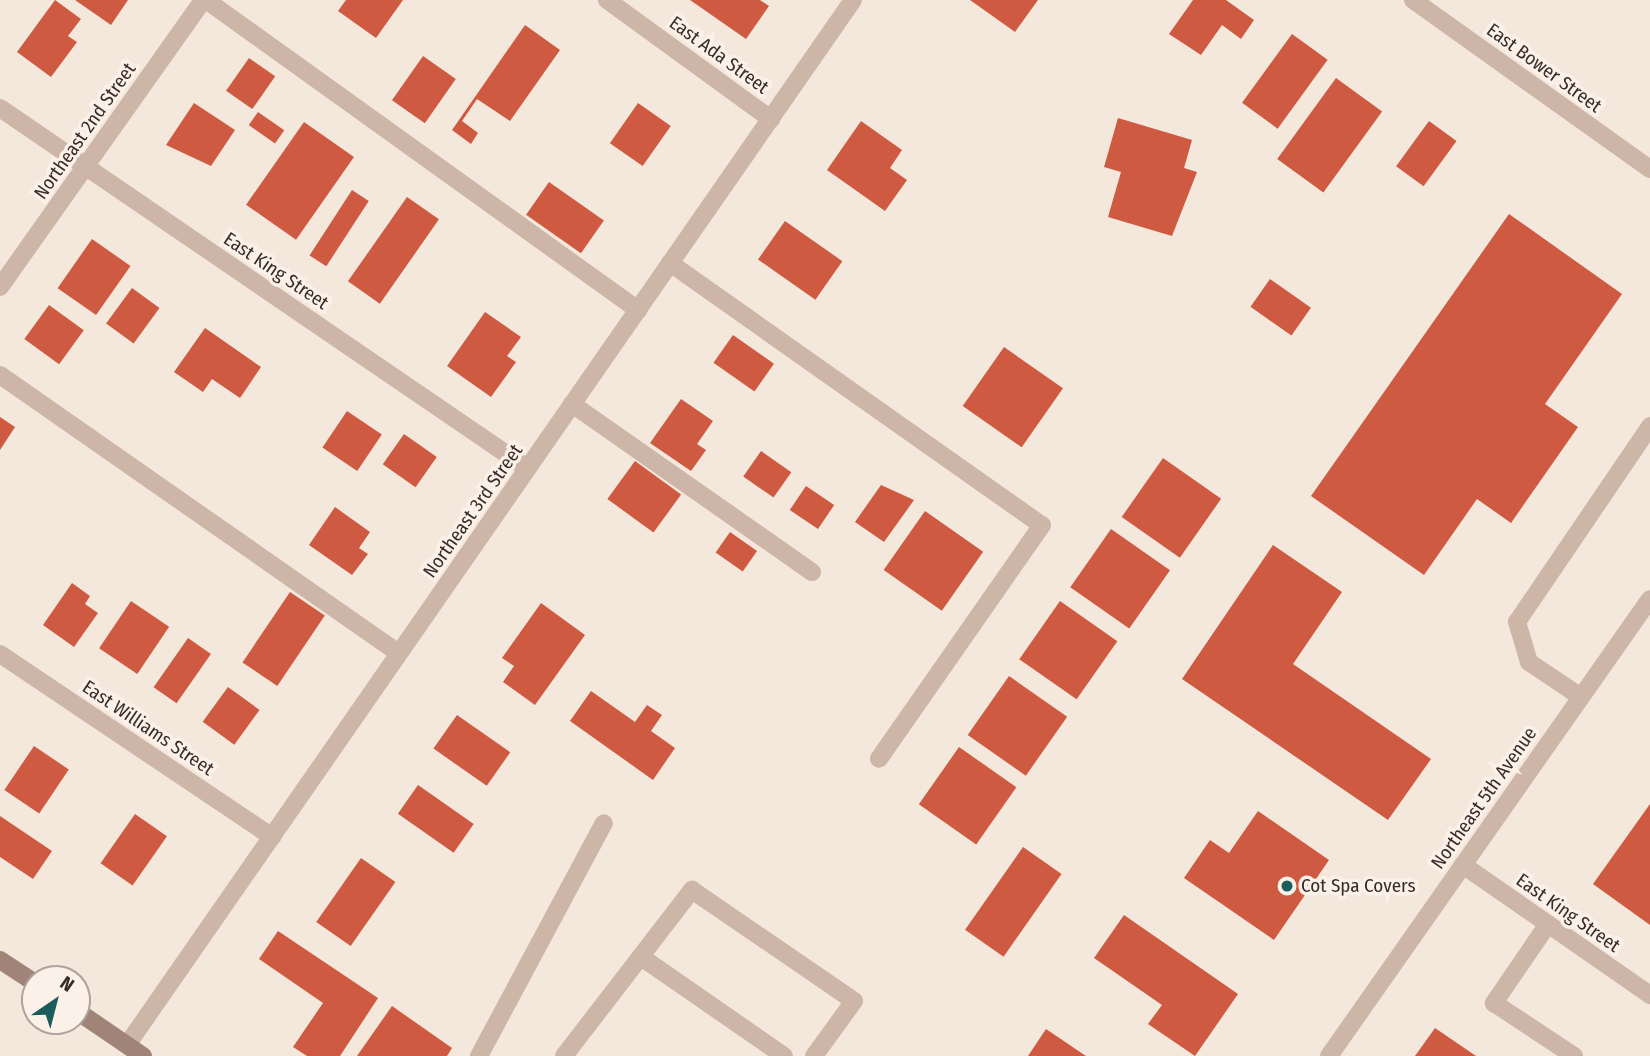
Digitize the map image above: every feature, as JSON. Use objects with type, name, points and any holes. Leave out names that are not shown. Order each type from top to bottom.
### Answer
[{"type":"main road","points":[[0,960],[21,974]]},
{"type":"main road","points":[[91,1022],[137,1053]]},
{"type":"street","name":"Northeast 2nd Street","points":[[0,287],[204,0]]},
{"type":"street","points":[[204,0],[638,310]]},
{"type":"street","name":"East Ada Street","points":[[607,0],[771,119]]},
{"type":"street","name":"Northeast 3rd Street","points":[[137,1053],[272,837],[853,0]]},
{"type":"street","name":"East Bower Street","points":[[1413,0],[1650,169]]},
{"type":"street","name":"East King Street","points":[[0,108],[527,468]]},
{"type":"street","points":[[670,263],[1042,525],[879,759]]},
{"type":"street","points":[[0,375],[399,653]]},
{"type":"street","points":[[572,404],[811,572]]},
{"type":"street","points":[[1581,697],[1529,662],[1517,622],[1650,426]]},
{"type":"street","name":"Northeast 5th Avenue","points":[[1329,1056],[1650,599]]},
{"type":"street","name":"East Williams Street","points":[[0,654],[272,837]]},
{"type":"street","points":[[479,1056],[604,823]]},
{"type":"street","name":"East King Street","points":[[1462,865],[1650,995]]},
{"type":"street","points":[[565,1056],[644,960],[692,890],[854,1000],[814,1056]]},
{"type":"street","points":[[1548,925],[1494,1003],[1574,1056]]},
{"type":"street","points":[[644,960],[784,1056]]},
{"type":"building","points":[[55,0],[81,19],[68,36],[77,42],[51,77],[17,52]]},
{"type":"building","points":[[75,0],[128,0],[111,25]]},
{"type":"building","points":[[346,0],[403,0],[376,38],[338,11]]},
{"type":"building","points":[[690,0],[760,0],[769,6],[746,39]]},
{"type":"building","points":[[970,0],[1038,0],[1015,32]]},
{"type":"building","points":[[1193,0],[1226,0],[1254,20],[1241,39],[1222,25],[1201,55],[1169,34]]},
{"type":"building","points":[[525,25],[560,50],[510,121],[477,99],[462,121],[478,133],[471,144],[452,130]]},
{"type":"building","points":[[1292,34],[1328,60],[1278,129],[1242,103]]},
{"type":"building","points":[[423,56],[456,79],[425,123],[392,100]]},
{"type":"building","points":[[249,58],[275,76],[252,109],[226,91]]},
{"type":"building","points":[[1336,78],[1382,112],[1323,192],[1277,159]]},
{"type":"building","points":[[194,103],[235,130],[211,166],[166,145]]},
{"type":"building","points":[[638,103],[671,126],[643,166],[610,143]]},
{"type":"building","points":[[258,112],[284,130],[275,143],[249,125]]},
{"type":"building","points":[[1118,118],[1192,140],[1184,168],[1197,172],[1172,236],[1108,217],[1121,172],[1104,167]]},
{"type":"building","points":[[861,121],[902,150],[890,168],[907,180],[885,211],[827,170]]},
{"type":"building","points":[[1429,121],[1457,141],[1424,186],[1396,166]]},
{"type":"building","points":[[304,122],[354,157],[296,240],[246,205]]},
{"type":"building","points":[[549,182],[604,220],[581,253],[526,215]]},
{"type":"building","points":[[352,190],[369,201],[326,266],[310,255]]},
{"type":"building","points":[[407,197],[439,219],[380,304],[348,281]]},
{"type":"building","points":[[1509,214],[1622,294],[1545,404],[1578,427],[1511,523],[1477,499],[1424,575],[1311,496]]},
{"type":"building","points":[[785,221],[842,261],[815,300],[758,260]]},
{"type":"building","points":[[92,239],[131,266],[96,315],[58,288]]},
{"type":"building","points":[[1270,279],[1311,308],[1291,336],[1250,307]]},
{"type":"building","points":[[132,288],[160,308],[134,344],[106,324]]},
{"type":"building","points":[[49,305],[84,330],[59,364],[24,339]]},
{"type":"building","points":[[485,312],[521,337],[507,356],[516,362],[491,397],[447,366]]},
{"type":"building","points":[[205,328],[261,367],[240,398],[212,379],[203,392],[174,372]]},
{"type":"building","points":[[733,335],[774,364],[754,392],[713,363]]},
{"type":"building","points":[[1004,347],[1063,388],[1022,447],[963,406]]},
{"type":"building","points":[[681,399],[713,421],[697,444],[706,450],[691,471],[650,443]]},
{"type":"building","points":[[347,411],[382,434],[357,471],[322,447]]},
{"type":"building","points":[[0,417],[15,427],[0,450]]},
{"type":"building","points":[[404,434],[437,457],[416,487],[383,464]]},
{"type":"building","points":[[761,451],[791,472],[774,498],[743,476]]},
{"type":"building","points":[[1163,458],[1221,499],[1180,558],[1122,517]]},
{"type":"building","points":[[635,461],[681,495],[653,533],[607,499]]},
{"type":"building","points":[[881,485],[914,500],[884,542],[855,522]]},
{"type":"building","points":[[806,486],[834,505],[818,529],[790,510]]},
{"type":"building","points":[[335,507],[370,532],[359,548],[368,554],[352,575],[309,545]]},
{"type":"building","points":[[925,511],[983,552],[942,611],[884,570]]},
{"type":"building","points":[[1111,529],[1170,570],[1129,628],[1070,587]]},
{"type":"building","points":[[730,532],[757,551],[743,571],[716,552]]},
{"type":"building","points":[[1273,545],[1342,592],[1293,664],[1431,759],[1388,820],[1182,679]]},
{"type":"building","points":[[72,583],[90,596],[85,604],[98,613],[74,647],[43,625]]},
{"type":"building","points":[[290,592],[325,615],[277,686],[242,662]]},
{"type":"building","points":[[131,601],[169,627],[137,674],[99,648]]},
{"type":"building","points":[[1060,601],[1117,641],[1077,699],[1019,659]]},
{"type":"building","points":[[541,603],[585,635],[535,705],[503,682],[514,666],[502,658]]},
{"type":"building","points":[[188,638],[211,654],[177,703],[154,687]]},
{"type":"building","points":[[1009,676],[1067,717],[1026,776],[968,735]]},
{"type":"building","points":[[228,687],[260,710],[234,745],[203,722]]},
{"type":"building","points":[[591,691],[635,722],[647,705],[662,715],[651,731],[675,748],[653,780],[570,721]]},
{"type":"building","points":[[457,715],[510,752],[487,786],[433,749]]},
{"type":"building","points":[[34,746],[69,769],[39,813],[4,790]]},
{"type":"building","points":[[959,747],[1016,787],[976,844],[919,804]]},
{"type":"building","points":[[418,785],[474,824],[454,853],[398,814]]},
{"type":"building","points":[[1650,804],[1650,925],[1593,884]]},
{"type":"building","points":[[1258,811],[1329,860],[1274,940],[1184,878],[1210,840],[1229,853]]},
{"type":"building","points":[[135,814],[167,836],[133,886],[101,863]]},
{"type":"building","points":[[0,816],[52,851],[33,879],[0,857]]},
{"type":"building","points":[[1023,847],[1062,874],[1004,957],[965,930]]},
{"type":"building","points":[[361,858],[395,882],[351,946],[316,922]]},
{"type":"building","points":[[1124,915],[1238,994],[1195,1056],[1148,1024],[1162,1005],[1094,958]]},
{"type":"building","points":[[278,931],[378,998],[340,1056],[307,1056],[293,1047],[323,1003],[259,959]]},
{"type":"building","points":[[392,1006],[452,1048],[447,1056],[357,1056]]},
{"type":"building","points":[[1435,1028],[1476,1056],[1415,1056]]},
{"type":"building","points":[[1046,1029],[1086,1056],[1028,1056]]},
{"type":"place","name":"Cot Spa Covers","points":[[1287,886]]}]
